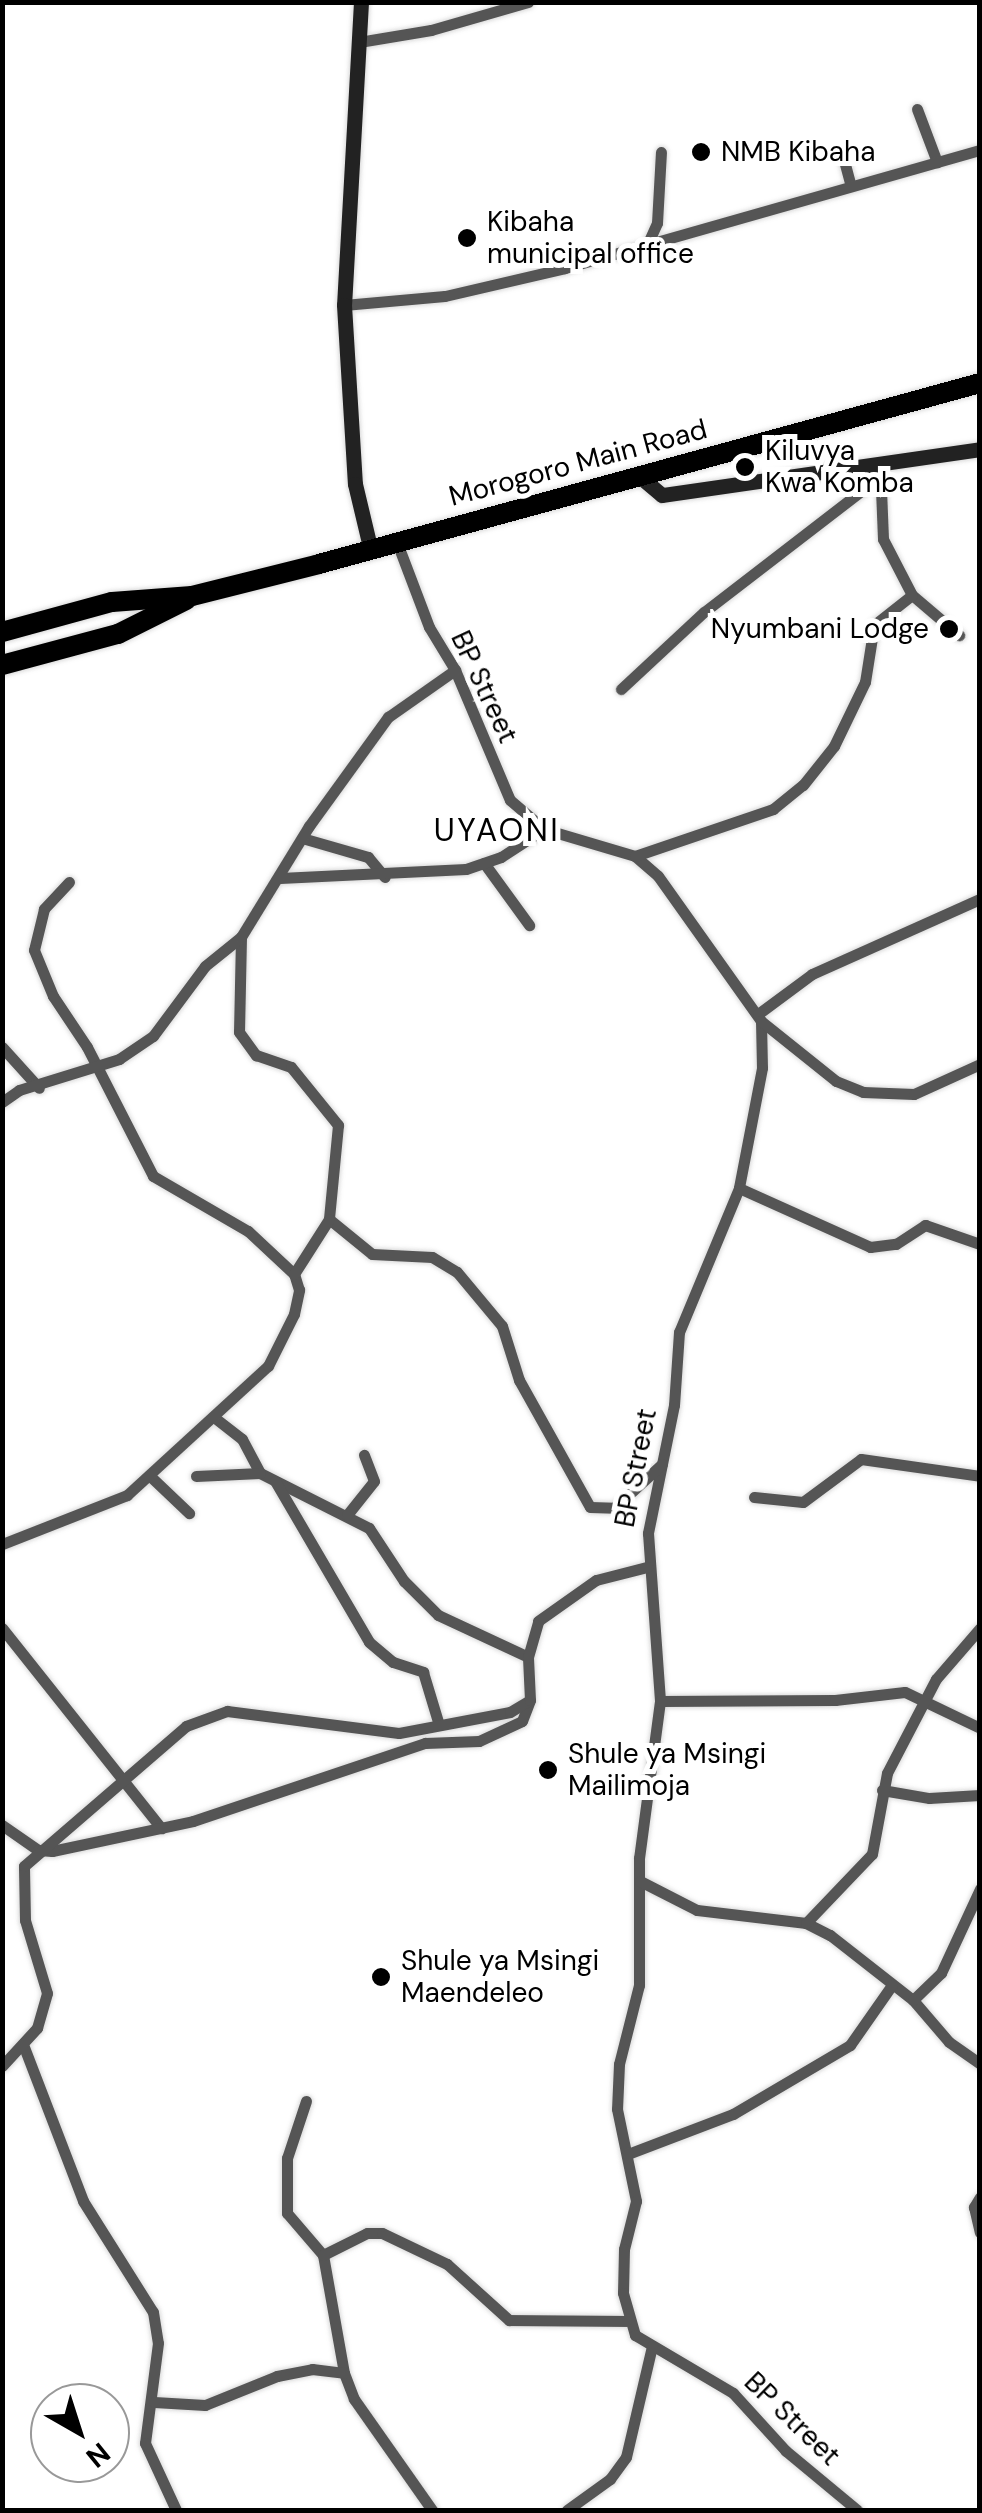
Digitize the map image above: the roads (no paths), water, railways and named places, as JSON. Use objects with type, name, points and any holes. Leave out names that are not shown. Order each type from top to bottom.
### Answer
[{"type":"highway","name":"Morogoro Main Road","points":[[2,632],[112,602],[192,596],[980,383]]},
{"type":"highway","name":"Morogoro Main Road","points":[[2,665],[118,634],[192,596]]},
{"type":"street","points":[[362,2],[344,305],[353,466],[370,547]]},
{"type":"street","points":[[359,42],[431,30],[528,2]]},
{"type":"street","points":[[917,109],[937,162]]},
{"type":"street","points":[[344,305],[445,296],[980,150]]},
{"type":"street","points":[[648,243],[657,223],[661,152]]},
{"type":"street","points":[[842,153],[851,186]]},
{"type":"street","points":[[638,476],[662,495],[879,470],[980,448]]},
{"type":"street","points":[[879,470],[883,539],[912,595],[959,636]]},
{"type":"street","points":[[621,689],[704,612],[879,470]]},
{"type":"street","name":"BP Street","points":[[396,540],[429,627],[454,670],[500,783],[544,829],[635,856],[658,876],[759,1018],[762,1068],[739,1188],[679,1332],[646,1567],[659,1642],[660,1701],[640,1882],[642,1949],[617,2109],[636,2201],[624,2250],[626,2321],[652,2346],[733,2393],[786,2451],[857,2510]]},
{"type":"street","points":[[635,856],[773,810],[804,785],[858,706],[874,624],[912,595]]},
{"type":"street","points":[[2,1102],[19,1090],[38,1088],[97,1068],[153,1036],[205,966],[241,937],[302,838],[388,717],[454,670]]},
{"type":"street","points":[[280,878],[385,877],[484,863],[544,829]]},
{"type":"street","points":[[302,838],[368,857],[385,877]]},
{"type":"street","points":[[484,863],[529,925]]},
{"type":"street","points":[[2,1544],[114,1501],[150,1476],[268,1366],[294,1314],[300,1290],[294,1274],[248,1232],[160,1184],[53,996],[34,950],[44,909],[69,882]]},
{"type":"street","points":[[980,900],[812,974],[759,1018],[836,1081],[862,1092],[914,1094],[980,1064]]},
{"type":"street","points":[[241,937],[240,1032],[256,1055],[291,1067],[338,1125],[329,1219],[294,1274]]},
{"type":"street","points":[[2,1047],[38,1088]]},
{"type":"street","points":[[739,1188],[870,1247],[896,1244],[924,1225],[949,1230],[976,1247]]},
{"type":"street","points":[[329,1219],[372,1254],[432,1258],[457,1272],[502,1326],[519,1380],[590,1507],[614,1508],[663,1464]]},
{"type":"street","points":[[215,1418],[242,1439],[260,1473],[347,1515],[376,1536],[404,1581],[438,1615],[528,1656]]},
{"type":"street","points":[[347,1515],[374,1481],[364,1455]]},
{"type":"street","points":[[754,1497],[803,1502],[861,1458],[980,1476]]},
{"type":"street","points":[[196,1476],[260,1473]]},
{"type":"street","points":[[150,1476],[189,1513]]},
{"type":"street","points":[[275,1482],[369,1642],[429,1681],[439,1724]]},
{"type":"street","points":[[2,1825],[38,1850],[161,1828],[425,1743],[479,1741],[522,1721],[530,1700],[528,1656],[532,1631],[556,1604],[596,1580],[646,1567]]},
{"type":"street","points":[[806,1923],[872,1854],[882,1790],[924,1700],[980,1628]]},
{"type":"street","points":[[5,1636],[161,1828]]},
{"type":"street","points":[[660,1701],[834,1700],[890,1691],[924,1700],[980,1728]]},
{"type":"street","points":[[2,1889],[19,1882],[38,1850],[123,1785],[186,1726],[227,1711],[399,1733],[510,1712],[530,1700]]},
{"type":"street","points":[[882,1790],[929,1798],[980,1794]]},
{"type":"street","points":[[2,2066],[24,2046],[47,1993],[19,1882]]},
{"type":"street","points":[[640,1882],[697,1910],[806,1923],[913,2000],[949,2042],[980,2064]]},
{"type":"street","points":[[913,2000],[942,1973],[980,1889]]},
{"type":"street","points":[[628,2154],[733,2114],[850,2045],[892,1985]]},
{"type":"street","points":[[24,2046],[88,2211],[153,2312],[154,2402],[145,2443],[176,2510]]},
{"type":"street","points":[[306,2101],[291,2140],[283,2196],[287,2214],[324,2255],[344,2373],[432,2510]]},
{"type":"street","points":[[980,2198],[974,2207],[980,2232]]},
{"type":"street","points":[[324,2255],[368,2233],[382,2233],[447,2264],[509,2320],[626,2321]]},
{"type":"street","points":[[567,2510],[580,2507],[626,2457],[652,2346]]},
{"type":"street","points":[[154,2402],[205,2405],[276,2376],[312,2368],[344,2373]]},
{"type":"place","name":"NMB Kibaha","points":[[701,152]]},
{"type":"place","name":"Kibaha municipal office","points":[[467,238]]},
{"type":"place","name":"Kiluvya Kwa Komba","points":[[745,467]]},
{"type":"place","name":"Nyumbani Lodge","points":[[949,629]]},
{"type":"place","name":"Shule ya Msingi Mailimoja","points":[[548,1770]]},
{"type":"place","name":"Shule ya Msingi Maendeleo","points":[[381,1977]]},
{"type":"district","name":"UYAONI","points":[[497,830]]}]
